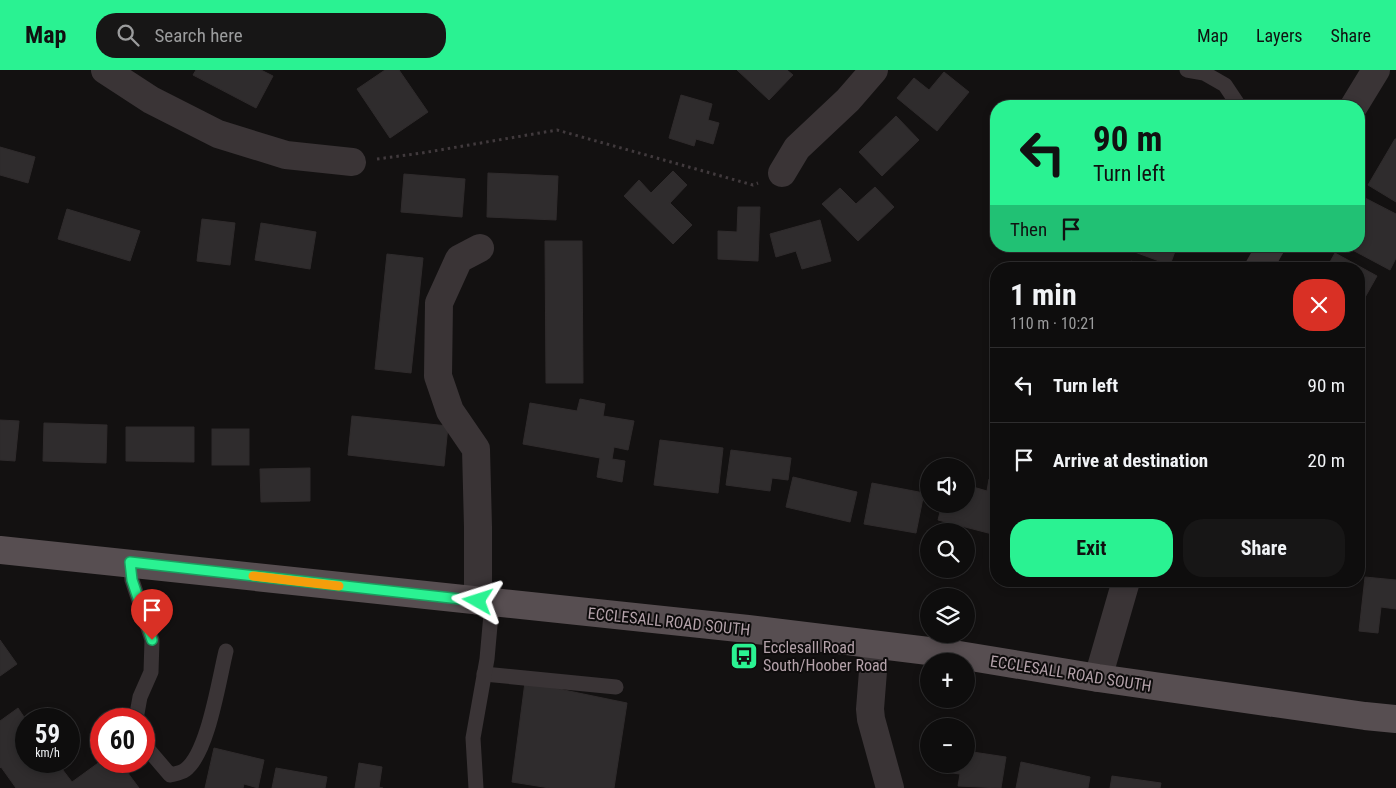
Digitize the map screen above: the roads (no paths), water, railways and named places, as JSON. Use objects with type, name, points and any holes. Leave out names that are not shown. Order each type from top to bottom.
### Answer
[{"type":"main road","name":"ECCLESALL ROAD SOUTH","points":[[0,550],[130,562],[485,602],[748,629],[875,646],[953,654],[1098,678],[1396,719]]},
{"type":"street","points":[[105,70],[151,100],[218,134],[286,155],[352,162]]},
{"type":"street","points":[[782,173],[797,148],[848,100],[874,70]]},
{"type":"street","points":[[1358,100],[1376,70]]},
{"type":"street","points":[[480,248],[459,259],[438,304],[438,376],[450,411],[476,449],[478,527],[485,602]]},
{"type":"street","points":[[1098,678],[1124,587]]},
{"type":"street","points":[[875,646],[870,709],[871,719],[890,788]]},
{"type":"lane","points":[[1187,70],[1204,73],[1225,85],[1235,100]]},
{"type":"lane","points":[[130,562],[132,580],[152,640],[151,672],[140,697],[138,708]]},
{"type":"lane","points":[[476,788],[474,738],[484,674],[485,602]]},
{"type":"lane","points":[[155,757],[170,775],[184,771],[197,756],[207,730],[226,651]]},
{"type":"lane","points":[[484,674],[616,687]]},
{"type":"place","name":"Ecclesall Road South/Hoober Road","points":[[744,656]]}]
